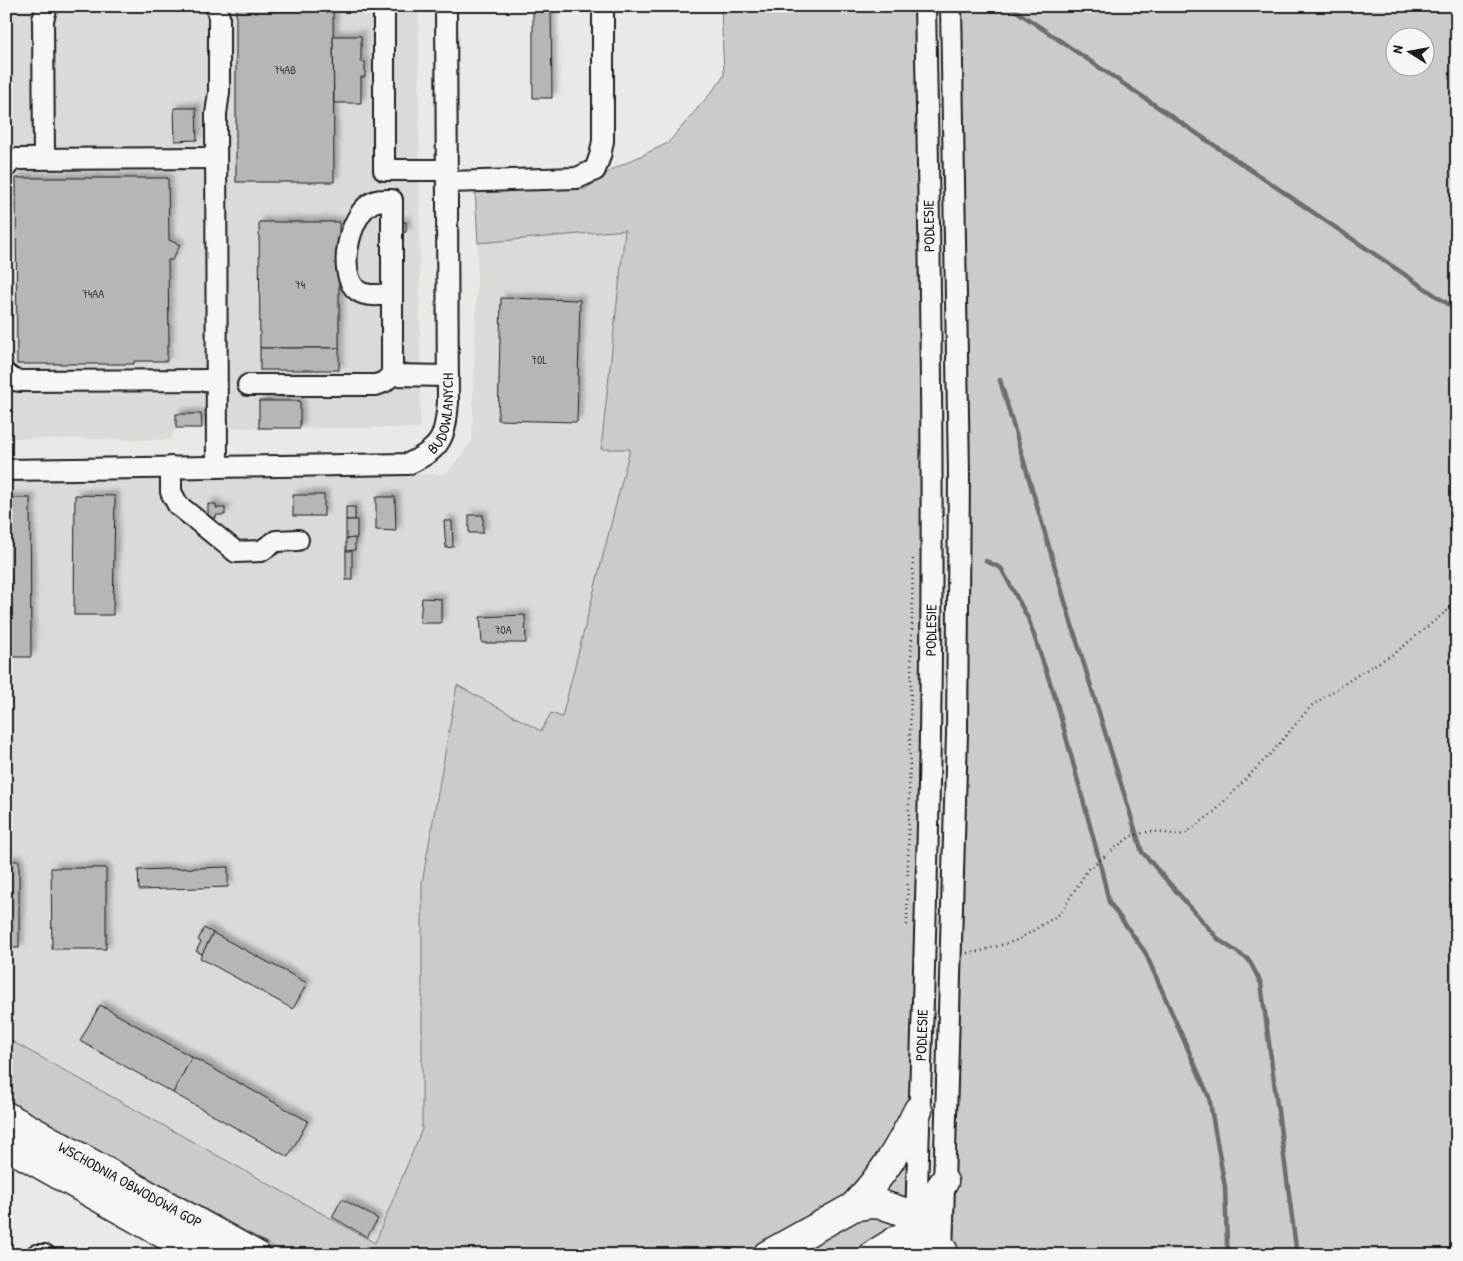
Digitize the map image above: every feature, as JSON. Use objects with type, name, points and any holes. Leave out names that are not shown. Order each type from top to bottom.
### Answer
[{"type":"highway","points":[[767,1255],[852,1207],[878,1179],[891,1161],[918,1110]]},
{"type":"highway","name":"WSCHODNIA OBWODOWA GOP","points":[[6,1116],[256,1255]]},
{"type":"highway","name":"WSCHODNIA OBWODOWA GOP","points":[[6,1146],[201,1255]]},
{"type":"highway","points":[[873,1255],[908,1233],[944,1182]]},
{"type":"highway","points":[[852,1207],[870,1204],[883,1205],[907,1213],[943,1252]]},
{"type":"street","points":[[44,158],[43,20],[46,6]]},
{"type":"street","points":[[216,6],[219,17],[219,92],[216,114],[217,467]]},
{"type":"street","points":[[384,6],[384,170],[447,176],[577,178],[594,170],[600,156],[603,140],[603,6]]},
{"type":"street","name":"BUDOWLANYCH","points":[[6,470],[408,464],[426,456],[439,443],[446,428],[448,402],[446,6]]},
{"type":"street","name":"PODLESIE","points":[[915,1255],[930,735],[932,496],[932,360],[925,6]]},
{"type":"street","name":"PODLESIE","points":[[943,1252],[956,743],[959,474],[951,6]]},
{"type":"street","points":[[6,168],[11,161],[16,159],[216,158]]},
{"type":"street","points":[[392,294],[392,375]]},
{"type":"street","points":[[6,374],[14,380],[21,381],[216,380]]},
{"type":"street","points":[[248,385],[376,385],[384,382],[392,375],[448,376]]},
{"type":"street","points":[[171,467],[171,492],[178,505],[236,552],[261,551],[276,541],[298,540]]},
{"type":"street","points":[[36,1255],[45,1255]]},
{"type":"path","points":[[907,932],[913,552]]},
{"type":"path","points":[[965,953],[981,951],[1018,940],[1060,914],[1088,869],[1131,836],[1150,831],[1179,835],[1186,833],[1214,812],[1274,750],[1311,706],[1395,653],[1448,610],[1457,606]]},
{"type":"shaded area","points":[[6,6],[419,6],[420,428],[177,428],[170,440],[6,438]]},
{"type":"shaded area","points":[[721,6],[915,6],[921,229],[923,467],[913,1090],[907,1116],[864,1186],[815,1220],[744,1255],[289,1255],[6,1100],[6,1038],[375,1243],[422,1129],[422,883],[457,685],[541,731],[551,713],[562,717],[630,449],[601,449],[625,230],[478,243],[475,190],[586,189],[611,170],[668,143],[724,75]]},
{"type":"shaded area","points":[[959,6],[1457,6],[1457,1255],[951,1255]]},
{"type":"shaded area","points":[[625,229],[601,449],[630,449],[562,718],[541,731],[457,685],[422,883],[422,1129],[375,1243],[6,1038],[6,477],[446,474],[472,441],[478,243]]},
{"type":"shaded area","points":[[909,1144],[907,1205],[872,1196]]},
{"type":"shaded area","points":[[852,1216],[905,1221],[867,1251],[856,1255],[779,1255]]},
{"type":"building","points":[[236,6],[333,6],[334,182],[236,182]]},
{"type":"building","points":[[533,6],[551,6],[552,98],[533,98]]},
{"type":"building","points":[[333,36],[361,36],[361,62],[365,62],[365,77],[361,77],[361,103],[334,103]]},
{"type":"building","points":[[174,108],[196,108],[197,140],[175,141]]},
{"type":"building","points":[[16,178],[168,178],[169,240],[180,245],[172,260],[168,260],[169,346],[167,346],[167,361],[134,361],[134,364],[17,364]]},
{"type":"building","points":[[259,222],[339,222],[339,348],[260,348]]},
{"type":"building","points":[[399,222],[406,222],[406,232],[399,233]]},
{"type":"building","points":[[501,298],[580,300],[577,422],[498,420]]},
{"type":"building","points":[[260,348],[339,348],[339,370],[260,370]]},
{"type":"building","points":[[259,401],[300,401],[300,428],[259,428]]},
{"type":"building","points":[[176,414],[201,414],[202,428],[176,428]]},
{"type":"building","points":[[75,495],[115,496],[113,615],[74,615]]},
{"type":"building","points":[[293,495],[324,495],[324,516],[293,516]]},
{"type":"building","points":[[376,497],[395,497],[396,531],[376,530]]},
{"type":"building","points":[[6,498],[30,498],[31,657],[6,657]]},
{"type":"building","points":[[208,504],[216,504],[216,508],[225,508],[225,515],[216,515],[216,518],[208,518]]},
{"type":"building","points":[[346,507],[355,507],[355,520],[346,520]]},
{"type":"building","points":[[469,515],[483,515],[483,533],[469,533]]},
{"type":"building","points":[[346,520],[357,520],[357,538],[346,539]]},
{"type":"building","points":[[444,521],[452,521],[453,547],[446,548]]},
{"type":"building","points":[[355,538],[355,550],[346,551],[346,539]]},
{"type":"building","points":[[346,551],[352,551],[352,580],[346,580]]},
{"type":"building","points":[[422,598],[441,599],[441,623],[420,623]]},
{"type":"building","points":[[525,615],[526,643],[482,643],[480,617]]},
{"type":"building","points":[[6,861],[19,861],[19,948],[6,948]]},
{"type":"building","points":[[228,867],[228,887],[139,890],[138,870]]},
{"type":"building","points":[[51,868],[106,868],[106,949],[52,949]]},
{"type":"building","points":[[204,928],[213,933],[202,954],[196,951],[201,942],[198,940]]},
{"type":"building","points":[[213,933],[307,983],[293,1009],[200,958]]},
{"type":"building","points":[[100,1005],[192,1057],[173,1093],[80,1041]]},
{"type":"building","points":[[192,1057],[308,1121],[288,1157],[173,1093]]},
{"type":"building","points":[[342,1199],[378,1219],[367,1237],[332,1217]]},
{"type":"waterway","points":[[1009,6],[1457,310]]},
{"type":"waterway","points":[[1000,380],[1071,622],[1142,852],[1219,940],[1249,960],[1261,983],[1297,1255]]},
{"type":"waterway","points":[[986,561],[1001,568],[1028,618],[1056,700],[1109,902],[1145,952],[1209,1097],[1225,1187],[1227,1244],[1230,1255]]}]
